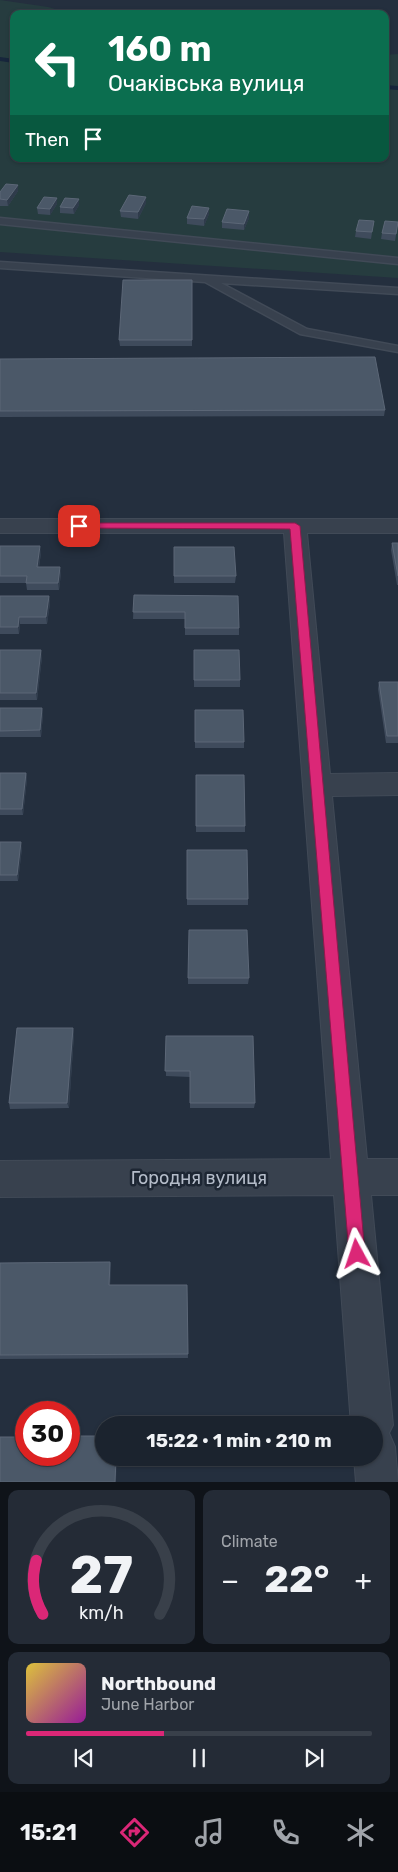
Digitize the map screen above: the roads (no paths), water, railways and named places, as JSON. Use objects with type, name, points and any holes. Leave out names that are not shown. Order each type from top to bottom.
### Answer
[{"type":"street","points":[[0,526],[398,526]]},
{"type":"street","points":[[295,526],[371,1416]]},
{"type":"street","points":[[318,785],[398,784]]},
{"type":"street","name":"Городня вулиця","points":[[0,1179],[398,1178]]},
{"type":"street","points":[[376,1466],[377,1482]]},
{"type":"lane","points":[[0,220],[398,261]]},
{"type":"lane","points":[[0,265],[398,291]]},
{"type":"lane","points":[[204,278],[304,332],[398,349]]},
{"type":"waterway","points":[[0,59],[10,60]]},
{"type":"waterway","points":[[389,87],[398,88]]}]
